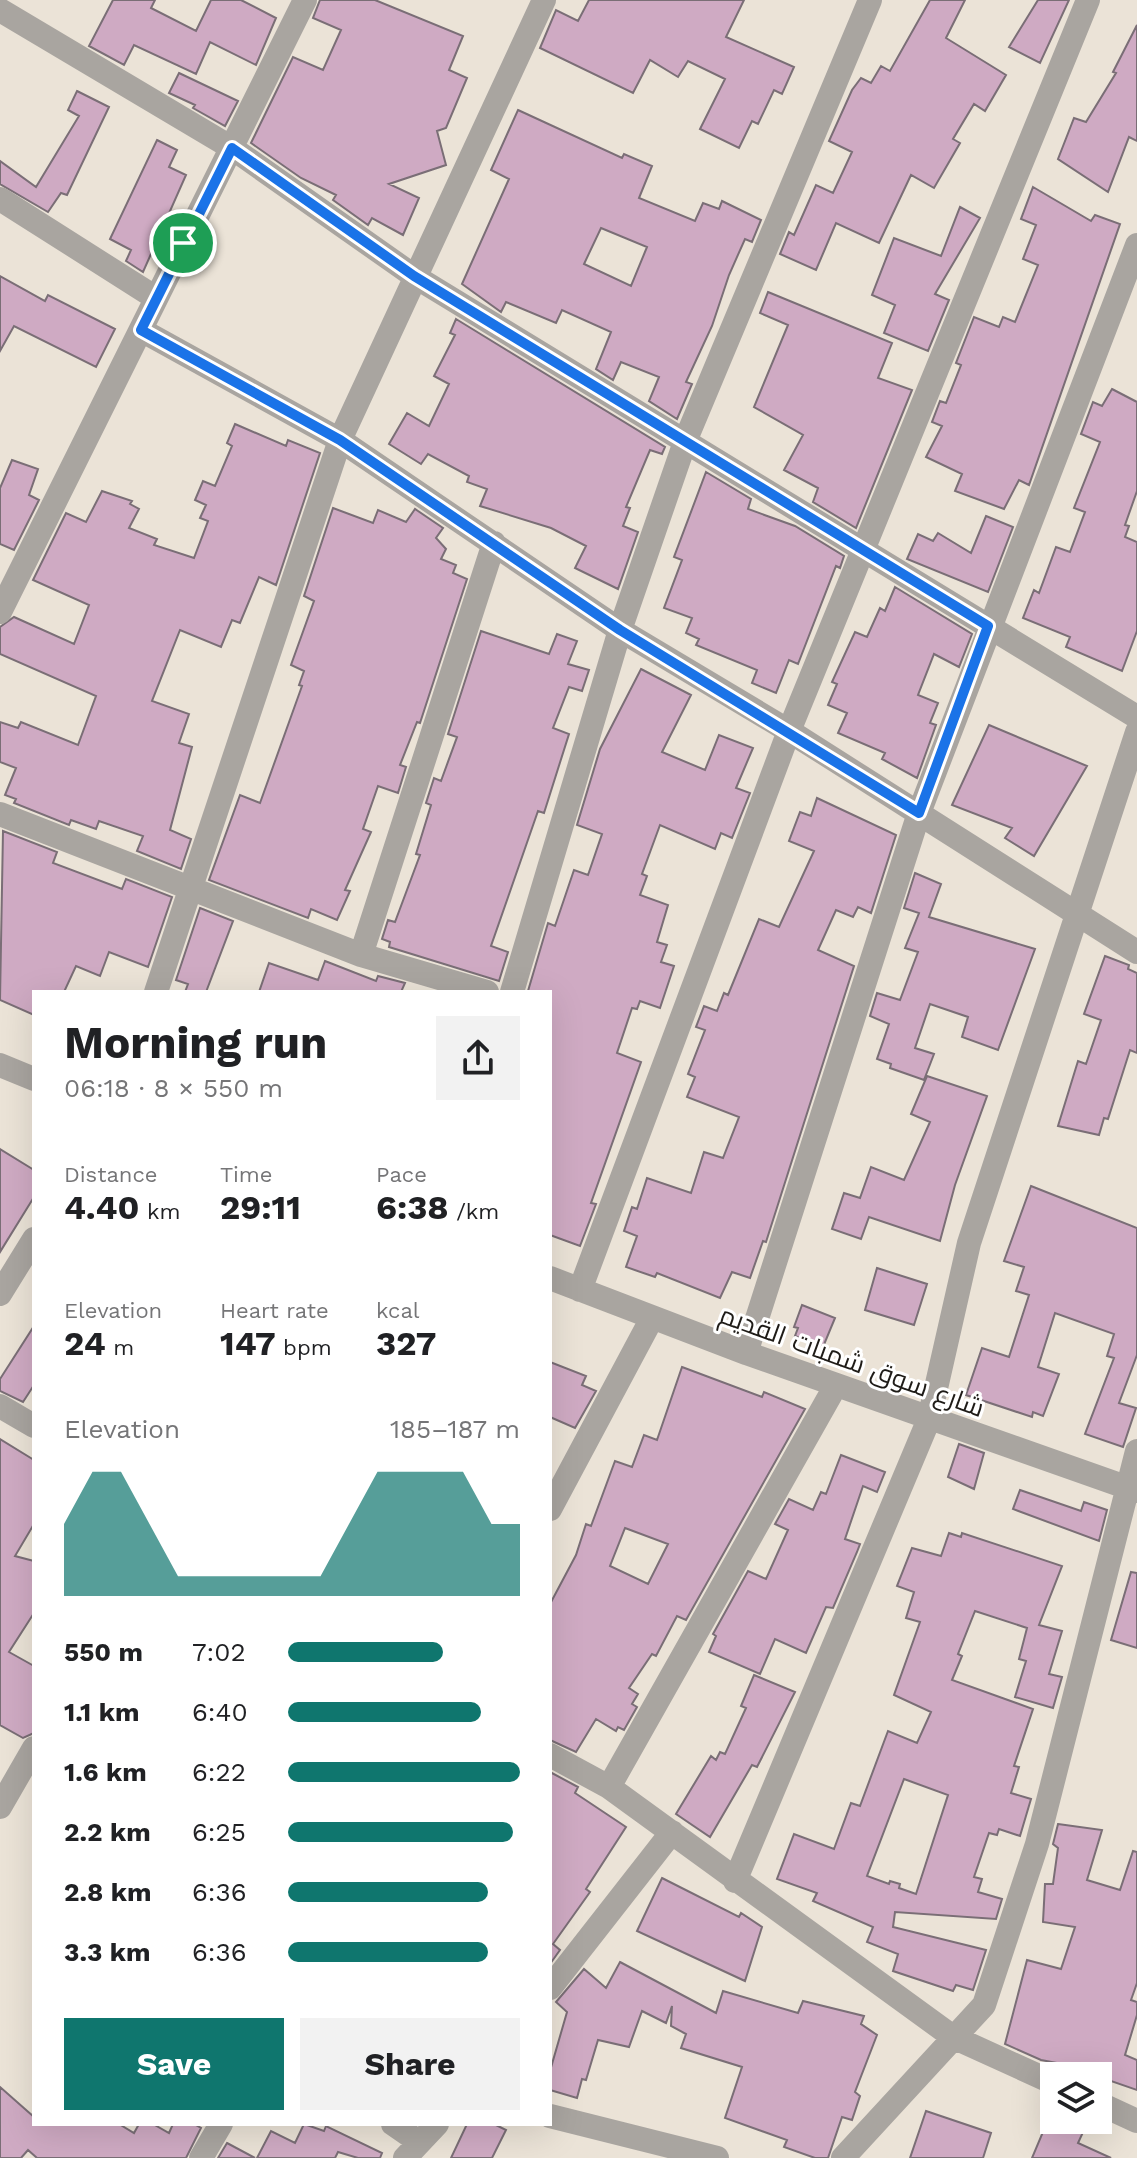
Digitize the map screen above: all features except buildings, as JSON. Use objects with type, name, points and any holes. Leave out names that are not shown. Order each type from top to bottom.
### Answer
[{"type":"street","points":[[0,612],[305,0]]},
{"type":"street","points":[[157,990],[340,440],[544,0]]},
{"type":"street","points":[[513,990],[620,630],[686,439],[870,0]]},
{"type":"street","points":[[580,1290],[789,731],[1088,0]]},
{"type":"street","points":[[0,10],[232,148],[414,276],[686,439],[1137,717]]},
{"type":"street","points":[[0,199],[156,298]]},
{"type":"street","points":[[746,1353],[919,813],[988,626],[1137,245]]},
{"type":"street","points":[[141,330],[340,440],[620,630],[789,731],[1137,952]]},
{"type":"street","points":[[361,955],[494,543]]},
{"type":"street","points":[[735,1881],[929,1419],[969,1243],[1137,732]]},
{"type":"street","points":[[0,814],[361,955],[480,990]]},
{"type":"street","points":[[0,1065],[32,1078]]},
{"type":"street","points":[[0,1294],[32,1242]]},
{"type":"street","name":"شارع سوق شمبات القديم","points":[[552,1279],[746,1353],[1133,1490]]},
{"type":"street","points":[[552,1505],[652,1318]]},
{"type":"street","points":[[609,1787],[836,1385]]},
{"type":"street","points":[[0,1406],[32,1425]]},
{"type":"street","points":[[843,2158],[984,2005],[1037,1844],[1133,1490],[1137,1451]]},
{"type":"street","points":[[0,1807],[7,1774],[32,1750]]},
{"type":"street","points":[[552,1756],[609,1787],[953,2037],[1040,2077]]},
{"type":"street","points":[[552,1985],[672,1832]]},
{"type":"street","points":[[1112,2109],[1137,2121]]},
{"type":"street","points":[[552,2117],[717,2158]]},
{"type":"street","points":[[201,2158],[220,2126]]},
{"type":"street","points":[[394,2126],[412,2150],[435,2126]]},
{"type":"route","points":[[232,148],[414,276],[686,439],[988,626],[919,813],[620,630],[340,440],[141,330],[183,243],[232,148]]}]
